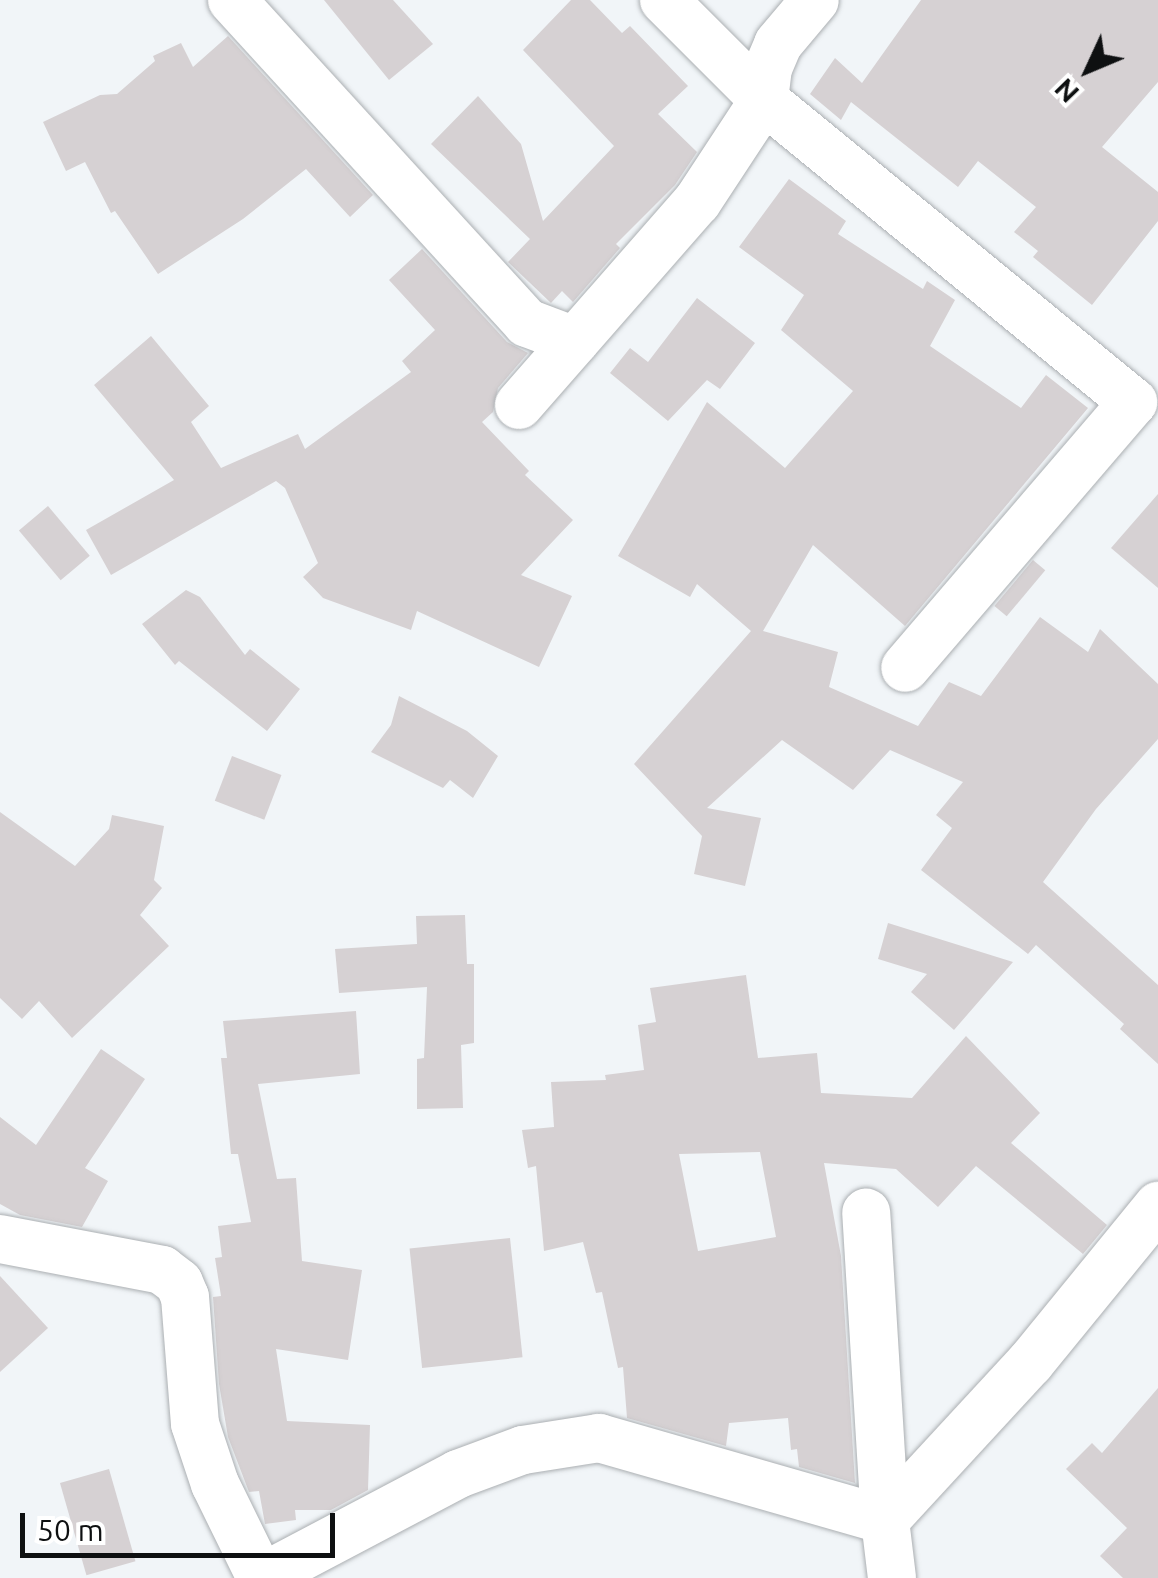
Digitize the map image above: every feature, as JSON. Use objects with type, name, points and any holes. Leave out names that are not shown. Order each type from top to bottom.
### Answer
[{"type":"street","points":[[232,0],[527,322],[575,341]]},
{"type":"street","points":[[664,0],[764,100],[1150,400],[905,668]]},
{"type":"street","points":[[519,405],[697,202],[764,100],[768,68],[778,44],[815,0]]},
{"type":"street","points":[[885,1520],[1030,1363],[1158,1206]]},
{"type":"street","points":[[866,1212],[892,1578]]},
{"type":"street","points":[[0,1238],[162,1270],[178,1284],[185,1298],[195,1424],[216,1484],[261,1578],[458,1474],[523,1450],[599,1438],[885,1520]]},
{"type":"building","points":[[324,0],[393,0],[433,44],[389,80]]},
{"type":"building","points":[[571,0],[590,0],[622,33],[630,26],[688,86],[658,114],[697,152],[675,185],[616,244],[620,248],[573,302],[562,291],[551,303],[508,262],[530,239],[431,144],[478,96],[521,144],[543,221],[614,146],[523,50]]},
{"type":"building","points":[[921,0],[1158,0],[1158,82],[1102,147],[1158,192],[1158,221],[1092,305],[1033,257],[1038,251],[1014,232],[1036,207],[978,161],[958,187],[851,102],[841,120],[810,94],[835,58],[862,83]]},
{"type":"building","points":[[228,36],[373,195],[350,217],[306,169],[243,219],[158,274],[115,211],[111,213],[85,162],[66,171],[43,122],[100,95],[117,94],[155,61],[153,56],[181,43],[193,67]]},
{"type":"building","points":[[789,179],[846,221],[838,234],[923,289],[927,281],[955,300],[930,346],[1021,408],[1046,375],[1088,408],[905,626],[813,545],[763,631],[838,652],[829,687],[918,726],[949,682],[981,696],[1040,617],[1088,652],[1100,629],[1158,684],[1158,739],[1096,809],[1043,882],[1158,985],[1158,1064],[1120,1029],[1124,1024],[1036,945],[1028,954],[921,870],[952,828],[936,815],[963,782],[890,750],[853,790],[782,740],[707,808],[761,818],[745,886],[694,874],[702,836],[634,764],[751,631],[697,584],[690,597],[618,556],[707,402],[785,468],[853,391],[781,330],[804,295],[739,247]]},
{"type":"building","points":[[422,249],[507,342],[528,353],[498,388],[493,412],[482,422],[529,471],[525,475],[573,520],[521,575],[572,596],[539,667],[417,611],[411,630],[323,598],[303,577],[318,563],[285,488],[276,481],[111,575],[86,530],[174,480],[94,385],[151,336],[209,406],[191,422],[221,468],[298,434],[305,449],[411,372],[402,361],[435,330],[389,280]]},
{"type":"building","points":[[697,298],[755,343],[720,389],[707,380],[668,421],[610,373],[630,348],[648,362]]},
{"type":"building","points":[[1158,494],[1158,588],[1111,548]]},
{"type":"building","points":[[48,506],[90,556],[61,580],[19,530]]},
{"type":"building","points":[[1033,560],[1045,570],[1007,616],[994,606]]},
{"type":"building","points":[[186,590],[200,597],[245,655],[250,649],[300,689],[267,731],[179,661],[175,665],[142,624]]},
{"type":"building","points":[[399,696],[467,731],[498,756],[473,798],[450,780],[443,788],[371,752],[391,725]]},
{"type":"building","points":[[232,756],[281,775],[264,820],[215,801]]},
{"type":"building","points":[[0,812],[75,866],[109,829],[112,815],[164,826],[154,880],[162,888],[140,915],[169,946],[72,1038],[39,1001],[22,1019],[0,998]]},
{"type":"building","points":[[465,915],[467,964],[474,964],[474,1043],[461,1045],[463,1108],[417,1109],[417,1059],[424,1058],[427,987],[339,993],[335,949],[417,944],[416,916]]},
{"type":"building","points":[[888,923],[1013,962],[954,1030],[911,992],[927,974],[878,959]]},
{"type":"building","points":[[746,975],[758,1058],[817,1053],[821,1093],[912,1098],[966,1036],[1040,1113],[1011,1143],[1107,1225],[1083,1254],[976,1166],[938,1207],[896,1169],[824,1163],[841,1256],[855,1483],[799,1467],[797,1449],[791,1450],[788,1418],[729,1423],[726,1446],[627,1418],[623,1367],[618,1368],[602,1292],[596,1293],[583,1242],[544,1251],[536,1166],[528,1168],[522,1130],[554,1127],[551,1082],[606,1080],[605,1075],[644,1070],[638,1025],[656,1022],[650,988]],"holes":[[[760,1152],[776,1237],[698,1251],[679,1154]]]},
{"type":"building","points":[[356,1011],[360,1074],[258,1084],[277,1179],[296,1178],[302,1261],[362,1270],[348,1360],[276,1349],[287,1421],[370,1425],[368,1490],[331,1510],[295,1510],[296,1520],[265,1524],[259,1491],[249,1492],[228,1437],[219,1384],[213,1297],[221,1296],[215,1258],[222,1257],[218,1226],[251,1222],[238,1154],[231,1154],[221,1058],[227,1058],[223,1021]]},
{"type":"building","points":[[101,1049],[145,1079],[85,1168],[108,1181],[82,1227],[20,1215],[0,1204],[0,1117],[36,1145]]},
{"type":"building","points":[[510,1238],[523,1357],[422,1368],[410,1249]]},
{"type":"building","points":[[0,1276],[48,1328],[0,1372]]},
{"type":"building","points":[[1158,1388],[1158,1578],[1123,1578],[1100,1556],[1127,1528],[1066,1469],[1092,1443],[1102,1453]]},
{"type":"building","points":[[109,1469],[135,1561],[86,1575],[60,1483]]}]
